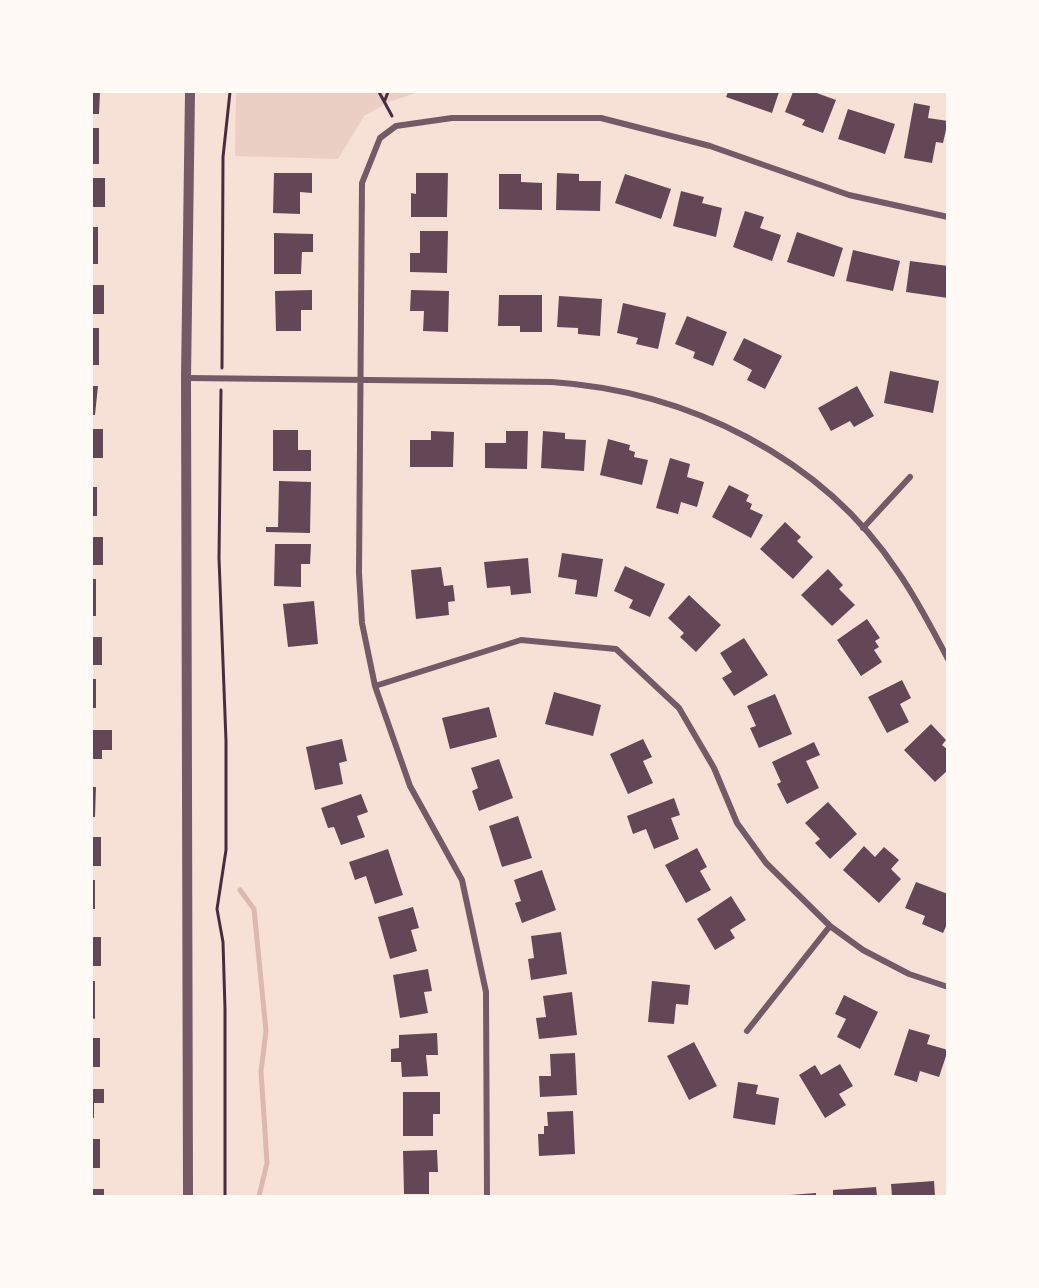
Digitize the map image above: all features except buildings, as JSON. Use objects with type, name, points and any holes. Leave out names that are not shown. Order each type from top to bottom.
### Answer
[{"type":"street","points":[[188,1197],[186,378],[190,92]]},
{"type":"street","points":[[487,1197],[486,992],[462,880],[410,786],[375,686],[362,624],[362,183],[380,138],[396,126],[452,118],[601,118],[710,146],[849,195],[948,217]]},
{"type":"street","points":[[186,378],[578,384],[665,402],[738,432],[780,456],[825,490],[863,528],[898,571],[948,659]]},
{"type":"street","points":[[863,528],[910,477]]},
{"type":"street","points":[[375,686],[521,640],[616,649],[679,708],[714,768],[737,823],[766,863],[830,926],[886,964],[948,987]]},
{"type":"street","points":[[747,1031],[830,926]]},
{"type":"path","points":[[225,1197],[225,1009],[223,942],[217,909],[226,850],[226,741],[219,558],[223,157],[230,92]]},
{"type":"path","points":[[379,92],[396,126]]},
{"type":"path","points":[[385,100],[388,92]]},
{"type":"shaded area","points":[[236,92],[419,92],[389,102],[364,116],[338,159],[235,156]]},
{"type":"waterway","points":[[240,890],[254,909],[266,1031],[261,1071],[267,1163],[259,1196]]}]
